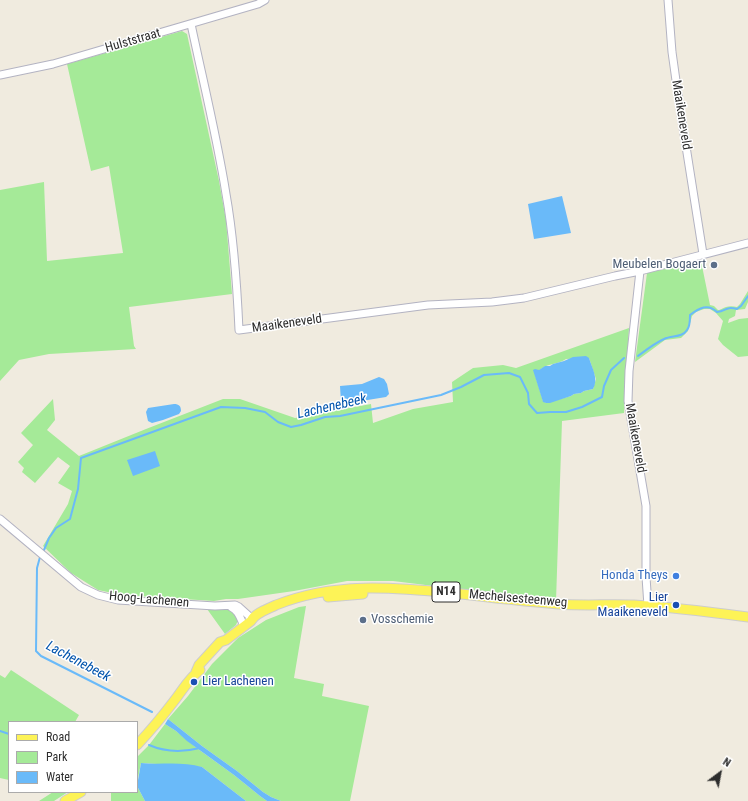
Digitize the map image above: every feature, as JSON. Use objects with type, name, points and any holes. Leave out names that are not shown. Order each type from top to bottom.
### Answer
[{"type":"main road","name":"Mechelsesteenweg","points":[[138,744],[196,672],[224,646],[226,640],[247,623],[256,622],[289,606],[303,602],[371,593],[395,593],[569,610],[634,608],[648,606],[706,611],[748,617]]},
{"type":"main road","points":[[65,801],[79,793]]},
{"type":"street","name":"Hulststraat","points":[[0,75],[53,64],[258,4],[265,0]]},
{"type":"street","name":"Maaikeneveld","points":[[668,0],[672,52],[679,102],[704,254]]},
{"type":"street","name":"Maaikeneveld","points":[[191,24],[227,194],[233,241],[239,330],[428,305],[492,302],[524,298],[640,271],[748,243]]},
{"type":"street","name":"Maaikeneveld","points":[[640,271],[629,371],[628,396],[646,506],[646,577],[648,606]]},
{"type":"street","name":"Hoog-Lachenen","points":[[0,519],[81,587],[98,595],[118,600],[235,606],[239,607],[249,616],[247,623]]},
{"type":"green space","points":[[182,31],[187,34],[219,181],[226,220],[232,294],[129,307],[134,346],[136,349],[49,354],[19,360],[0,381],[0,190],[44,182],[47,261],[123,253],[109,166],[91,171],[67,64]]},
{"type":"green space","points":[[701,261],[710,305],[714,306],[718,310],[728,306],[737,307],[748,291],[748,302],[745,309],[736,310],[735,316],[729,319],[728,323],[739,319],[748,318],[748,356],[738,357],[723,345],[718,339],[723,321],[710,309],[704,309],[696,312],[692,316],[688,331],[681,338],[665,340],[635,362],[647,273]]},
{"type":"green space","points":[[629,328],[624,413],[562,421],[556,601],[393,581],[347,581],[294,591],[214,601],[122,595],[98,590],[71,573],[43,546],[68,504],[72,491],[58,483],[70,466],[58,457],[35,483],[22,472],[24,468],[18,462],[33,445],[21,433],[53,399],[55,420],[47,430],[79,456],[223,399],[240,399],[295,418],[371,404],[373,423],[413,409],[453,402],[452,382],[473,368],[503,365],[516,368]],"holes":[[[589,358],[596,379],[593,389],[546,403],[543,401],[535,375],[546,366],[566,359]]]},
{"type":"green space","points":[[306,606],[294,678],[324,684],[322,696],[369,706],[350,801],[281,801],[271,797],[168,719],[188,696],[212,664],[238,638],[266,620],[299,607]]},
{"type":"green space","points":[[213,607],[229,608],[234,610],[238,620],[236,625],[225,634],[207,609]]},
{"type":"green space","points":[[11,670],[79,715],[76,721],[8,721],[8,780],[0,778],[0,675],[5,678]]},
{"type":"green space","points":[[165,724],[267,801],[246,801],[202,767],[141,763],[138,778],[138,756],[149,745]]},
{"type":"green space","points":[[138,788],[145,801],[111,801],[111,793],[138,793]]},
{"type":"green space","points":[[51,793],[66,793],[54,801],[39,801]]},
{"type":"water","points":[[562,196],[571,233],[534,239],[528,204]]},
{"type":"water","points":[[586,356],[589,358],[595,377],[595,385],[593,389],[550,403],[543,402],[533,370],[539,370],[545,366],[550,366],[573,357]]},
{"type":"water","points":[[379,377],[384,379],[387,384],[389,394],[386,397],[343,404],[341,402],[340,386],[362,384]]},
{"type":"water","points":[[174,404],[180,407],[181,411],[179,414],[152,423],[148,421],[146,412],[148,408]]},
{"type":"water","points":[[155,451],[160,466],[133,476],[127,460]]},
{"type":"water","points":[[168,719],[263,792],[281,801],[267,801],[260,796],[165,724]]},
{"type":"water","points":[[141,763],[195,765],[202,767],[246,801],[145,801],[138,788]]},
{"type":"waterway","name":"Lachenebeek","points":[[638,356],[667,338],[685,333],[689,327],[690,315],[697,310],[707,307],[714,309],[717,312],[728,308],[737,309],[748,296]]},
{"type":"waterway","name":"Lachenebeek","points":[[44,550],[49,538],[56,528],[70,519],[78,489],[81,458],[221,407],[245,408],[265,412],[278,422],[291,427],[325,417],[340,416],[441,395],[484,375],[509,373],[520,377],[528,393],[529,404],[537,413],[566,412],[582,407],[602,397],[604,386],[611,370],[624,358]]},
{"type":"waterway","name":"Lachenebeek","points":[[40,557],[37,568],[36,651],[41,656],[152,712]]},
{"type":"waterway","points":[[0,731],[8,734]]},
{"type":"waterway","points":[[149,745],[174,751],[200,748]]},
{"type":"place","name":"Meubelen Bogaert","points":[[714,265]]},
{"type":"place","name":"Honda Theys","points":[[676,576]]},
{"type":"place","name":"Lier Maaikeneveld","points":[[676,605]]},
{"type":"place","name":"Vosschemie","points":[[363,620]]},
{"type":"place","name":"Lier Lachenen","points":[[194,682]]}]
